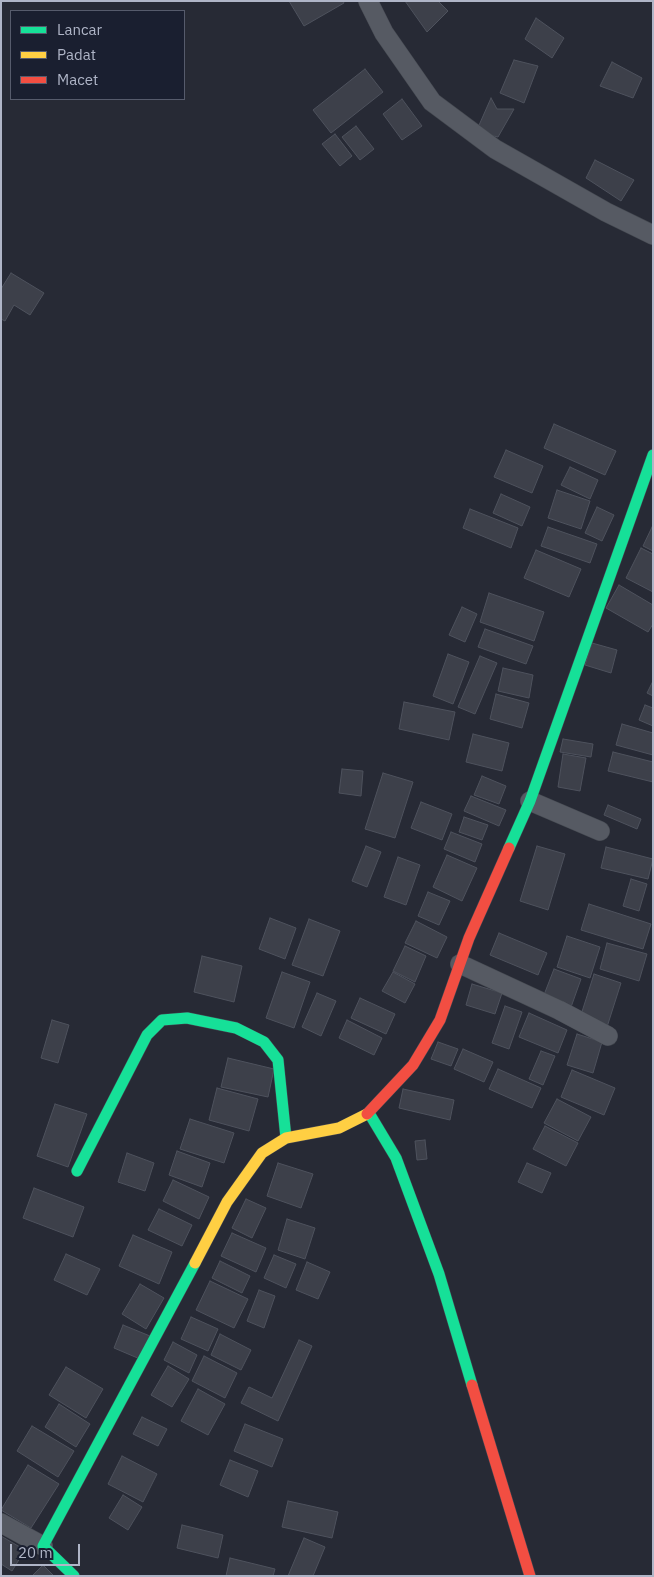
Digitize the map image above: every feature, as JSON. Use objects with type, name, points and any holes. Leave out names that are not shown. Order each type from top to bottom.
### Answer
[{"type":"street","points":[[368,1],[384,33],[432,102],[495,149],[606,212],[653,234]]},
{"type":"street","points":[[43,1546],[104,1436],[227,1202],[262,1152],[286,1138],[339,1128],[369,1113],[413,1065],[440,1020],[460,964],[530,801],[647,490],[653,455]]},
{"type":"street","points":[[530,801],[600,831]]},
{"type":"street","points":[[460,964],[558,1010],[608,1036]]},
{"type":"street","points":[[77,1171],[147,1035],[162,1020],[186,1018],[228,1026],[264,1042],[278,1060],[286,1138]]},
{"type":"street","points":[[369,1113],[396,1158],[438,1274],[530,1576]]},
{"type":"street","points":[[1,1523],[43,1546],[74,1576]]},
{"type":"building","points":[[289,1],[343,1],[344,3],[304,26]]},
{"type":"building","points":[[405,1],[438,1],[448,11],[427,32]]},
{"type":"building","points":[[536,18],[564,38],[552,58],[525,39]]},
{"type":"building","points":[[514,60],[538,66],[524,103],[500,93]]},
{"type":"building","points":[[612,62],[642,78],[633,98],[600,86]]},
{"type":"building","points":[[365,69],[383,92],[331,133],[313,110]]},
{"type":"building","points":[[491,98],[497,109],[514,109],[498,137],[476,132]]},
{"type":"building","points":[[402,99],[422,126],[402,140],[383,114]]},
{"type":"building","points":[[356,126],[374,149],[360,160],[342,137]]},
{"type":"building","points":[[335,134],[352,156],[340,166],[322,144]]},
{"type":"building","points":[[595,160],[634,180],[621,201],[586,178]]},
{"type":"building","points":[[11,273],[44,293],[30,315],[14,305],[5,321],[1,319],[1,289]]},
{"type":"building","points":[[554,424],[616,451],[605,475],[544,448]]},
{"type":"building","points":[[506,450],[543,466],[532,493],[494,477]]},
{"type":"building","points":[[570,467],[598,480],[590,499],[561,485]]},
{"type":"building","points":[[557,490],[590,501],[581,529],[548,518]]},
{"type":"building","points":[[501,494],[530,507],[522,526],[493,513]]},
{"type":"building","points":[[597,507],[614,515],[602,541],[585,533]]},
{"type":"building","points":[[470,509],[518,528],[511,548],[463,528]]},
{"type":"building","points":[[653,525],[653,551],[643,546]]},
{"type":"building","points":[[548,527],[597,544],[590,563],[541,546]]},
{"type":"building","points":[[641,548],[653,554],[653,592],[626,578]]},
{"type":"building","points":[[536,550],[581,569],[569,597],[524,578]]},
{"type":"building","points":[[619,585],[653,605],[653,624],[648,632],[606,608]]},
{"type":"building","points":[[489,593],[544,612],[534,641],[480,622]]},
{"type":"building","points":[[462,607],[477,614],[465,642],[449,635]]},
{"type":"building","points":[[485,629],[533,646],[526,664],[478,647]]},
{"type":"building","points":[[592,643],[617,650],[611,673],[585,665]]},
{"type":"building","points":[[448,654],[469,662],[453,704],[433,696]]},
{"type":"building","points":[[480,656],[497,663],[475,714],[458,707]]},
{"type":"building","points":[[503,668],[533,675],[529,698],[498,691]]},
{"type":"building","points":[[653,681],[653,696],[647,693]]},
{"type":"building","points":[[496,694],[529,703],[522,728],[490,719]]},
{"type":"building","points":[[404,702],[455,712],[449,740],[399,729]]},
{"type":"building","points":[[645,705],[653,708],[653,726],[639,720]]},
{"type":"building","points":[[622,724],[653,733],[653,755],[616,745]]},
{"type":"building","points":[[473,734],[509,743],[502,771],[466,762]]},
{"type":"building","points":[[563,739],[593,744],[591,757],[560,752]]},
{"type":"building","points":[[613,752],[653,762],[653,782],[608,771]]},
{"type":"building","points":[[563,754],[586,758],[580,791],[558,787]]},
{"type":"building","points":[[342,769],[363,771],[361,796],[339,793]]},
{"type":"building","points":[[383,773],[413,782],[395,838],[365,829]]},
{"type":"building","points":[[482,776],[506,786],[499,804],[474,795]]},
{"type":"building","points":[[471,796],[506,810],[499,826],[464,811]]},
{"type":"building","points":[[421,802],[452,814],[442,840],[411,828]]},
{"type":"building","points":[[608,805],[641,819],[637,829],[604,815]]},
{"type":"building","points":[[464,817],[488,825],[482,840],[459,832]]},
{"type":"building","points":[[451,832],[482,844],[475,862],[444,849]]},
{"type":"building","points":[[366,846],[381,852],[367,887],[352,881]]},
{"type":"building","points":[[537,846],[565,854],[548,910],[520,901]]},
{"type":"building","points":[[606,847],[653,859],[648,879],[601,868]]},
{"type":"building","points":[[447,855],[477,868],[462,901],[433,887]]},
{"type":"building","points":[[398,857],[420,865],[406,905],[384,897]]},
{"type":"building","points":[[631,879],[647,884],[639,911],[623,906]]},
{"type":"building","points":[[428,892],[450,901],[439,925],[418,916]]},
{"type":"building","points":[[589,904],[651,924],[643,949],[581,930]]},
{"type":"building","points":[[270,918],[296,928],[285,959],[259,949]]},
{"type":"building","points":[[309,919],[340,931],[323,976],[292,965]]},
{"type":"building","points":[[416,921],[447,937],[437,958],[405,943]]},
{"type":"building","points":[[499,933],[547,953],[538,975],[490,955]]},
{"type":"building","points":[[567,936],[600,947],[590,978],[557,967]]},
{"type":"building","points":[[607,943],[647,954],[639,981],[600,969]]},
{"type":"building","points":[[405,946],[426,956],[415,982],[393,971]]},
{"type":"building","points":[[202,956],[242,966],[234,1002],[194,992]]},
{"type":"building","points":[[554,969],[581,979],[570,1010],[542,1000]]},
{"type":"building","points":[[282,972],[310,982],[294,1028],[266,1018]]},
{"type":"building","points":[[393,972],[415,984],[405,1003],[382,991]]},
{"type":"building","points":[[594,974],[621,983],[607,1027],[580,1018]]},
{"type":"building","points":[[472,984],[502,993],[495,1014],[466,1005]]},
{"type":"building","points":[[317,993],[336,1001],[321,1036],[302,1027]]},
{"type":"building","points":[[360,998],[395,1014],[386,1034],[351,1018]]},
{"type":"building","points":[[505,1006],[522,1012],[509,1049],[492,1043]]},
{"type":"building","points":[[529,1013],[567,1030],[558,1053],[519,1037]]},
{"type":"building","points":[[52,1020],[69,1025],[58,1063],[41,1058]]},
{"type":"building","points":[[347,1020],[382,1038],[374,1055],[339,1038]]},
{"type":"building","points":[[577,1034],[602,1042],[593,1073],[567,1065]]},
{"type":"building","points":[[438,1042],[458,1049],[451,1066],[431,1059]]},
{"type":"building","points":[[463,1049],[493,1062],[484,1082],[454,1069]]},
{"type":"building","points":[[541,1051],[555,1056],[543,1085],[529,1079]]},
{"type":"building","points":[[228,1058],[274,1069],[268,1097],[221,1087]]},
{"type":"building","points":[[498,1069],[541,1088],[532,1108],[489,1089]]},
{"type":"building","points":[[572,1070],[615,1088],[604,1115],[561,1097]]},
{"type":"building","points":[[217,1088],[258,1099],[249,1131],[209,1120]]},
{"type":"building","points":[[403,1089],[454,1100],[450,1120],[399,1108]]},
{"type":"building","points":[[557,1099],[591,1117],[578,1141],[544,1123]]},
{"type":"building","points":[[55,1104],[87,1114],[68,1167],[37,1156]]},
{"type":"building","points":[[190,1119],[234,1133],[224,1163],[180,1149]]},
{"type":"building","points":[[545,1126],[578,1143],[566,1166],[533,1149]]},
{"type":"building","points":[[425,1140],[427,1159],[417,1160],[415,1141]]},
{"type":"building","points":[[177,1151],[210,1163],[202,1187],[169,1175]]},
{"type":"building","points":[[127,1153],[154,1163],[145,1191],[118,1182]]},
{"type":"building","points":[[278,1163],[313,1174],[301,1208],[267,1196]]},
{"type":"building","points":[[527,1163],[551,1173],[542,1193],[518,1182]]},
{"type":"building","points":[[173,1180],[209,1197],[199,1219],[163,1201]]},
{"type":"building","points":[[34,1188],[84,1207],[73,1237],[23,1218]]},
{"type":"building","points":[[246,1199],[266,1208],[252,1238],[232,1228]]},
{"type":"building","points":[[159,1209],[192,1225],[182,1246],[148,1230]]},
{"type":"building","points":[[287,1219],[315,1228],[305,1259],[278,1250]]},
{"type":"building","points":[[232,1233],[266,1248],[256,1272],[221,1256]]},
{"type":"building","points":[[133,1235],[172,1252],[159,1284],[119,1266]]},
{"type":"building","points":[[66,1254],[100,1269],[87,1295],[54,1280]]},
{"type":"building","points":[[274,1255],[296,1264],[286,1288],[264,1278]]},
{"type":"building","points":[[220,1261],[250,1276],[242,1293],[212,1278]]},
{"type":"building","points":[[307,1262],[330,1272],[318,1299],[296,1290]]},
{"type":"building","points":[[210,1281],[248,1299],[234,1328],[196,1310]]},
{"type":"building","points":[[140,1284],[164,1298],[146,1329],[122,1314]]},
{"type":"building","points":[[259,1290],[275,1296],[264,1328],[247,1321]]},
{"type":"building","points":[[191,1317],[218,1329],[208,1351],[181,1339]]},
{"type":"building","points":[[123,1325],[150,1336],[140,1359],[114,1348]]},
{"type":"building","points":[[220,1334],[251,1350],[241,1370],[211,1355]]},
{"type":"building","points":[[299,1340],[312,1346],[278,1421],[241,1403],[249,1387],[272,1398]]},
{"type":"building","points":[[173,1342],[197,1355],[189,1373],[164,1360]]},
{"type":"building","points":[[204,1356],[237,1373],[225,1398],[192,1381]]},
{"type":"building","points":[[168,1366],[189,1379],[172,1407],[151,1395]]},
{"type":"building","points":[[66,1367],[103,1389],[86,1418],[49,1395]]},
{"type":"building","points":[[198,1389],[225,1404],[208,1435],[181,1421]]},
{"type":"building","points":[[59,1404],[90,1424],[76,1447],[45,1427]]},
{"type":"building","points":[[142,1417],[167,1429],[158,1446],[133,1434]]},
{"type":"building","points":[[245,1424],[283,1439],[272,1467],[234,1451]]},
{"type":"building","points":[[32,1426],[74,1451],[58,1477],[17,1451]]},
{"type":"building","points":[[122,1456],[157,1474],[143,1502],[108,1484]]},
{"type":"building","points":[[230,1460],[258,1471],[248,1497],[220,1485]]},
{"type":"building","points":[[28,1465],[59,1484],[31,1528],[1,1510]]},
{"type":"building","points":[[123,1495],[142,1507],[128,1530],[109,1518]]},
{"type":"building","points":[[288,1501],[338,1512],[332,1538],[282,1527]]},
{"type":"building","points":[[182,1525],[223,1535],[218,1558],[177,1548]]},
{"type":"building","points":[[1,1536],[25,1550],[12,1571],[1,1564]]},
{"type":"building","points":[[304,1538],[325,1547],[313,1576],[288,1576]]},
{"type":"building","points":[[230,1558],[275,1569],[273,1576],[226,1576]]},
{"type":"building","points":[[43,1565],[54,1576],[32,1576]]},
{"type":"traffic: fast","points":[[509,848],[530,801],[653,455]]},
{"type":"traffic: fast","points":[[77,1171],[147,1035],[162,1020],[187,1018],[236,1028],[264,1042],[278,1060],[286,1138]]},
{"type":"traffic: fast","points":[[369,1113],[396,1158],[439,1274],[472,1385]]},
{"type":"traffic: fast","points":[[74,1576],[43,1546],[195,1263]]},
{"type":"traffic: slow","points":[[195,1263],[227,1202],[262,1153],[286,1138],[339,1128],[367,1114]]},
{"type":"traffic: jam","points":[[367,1114],[413,1065],[440,1020],[469,938],[509,848]]},
{"type":"traffic: jam","points":[[472,1385],[530,1576]]}]
